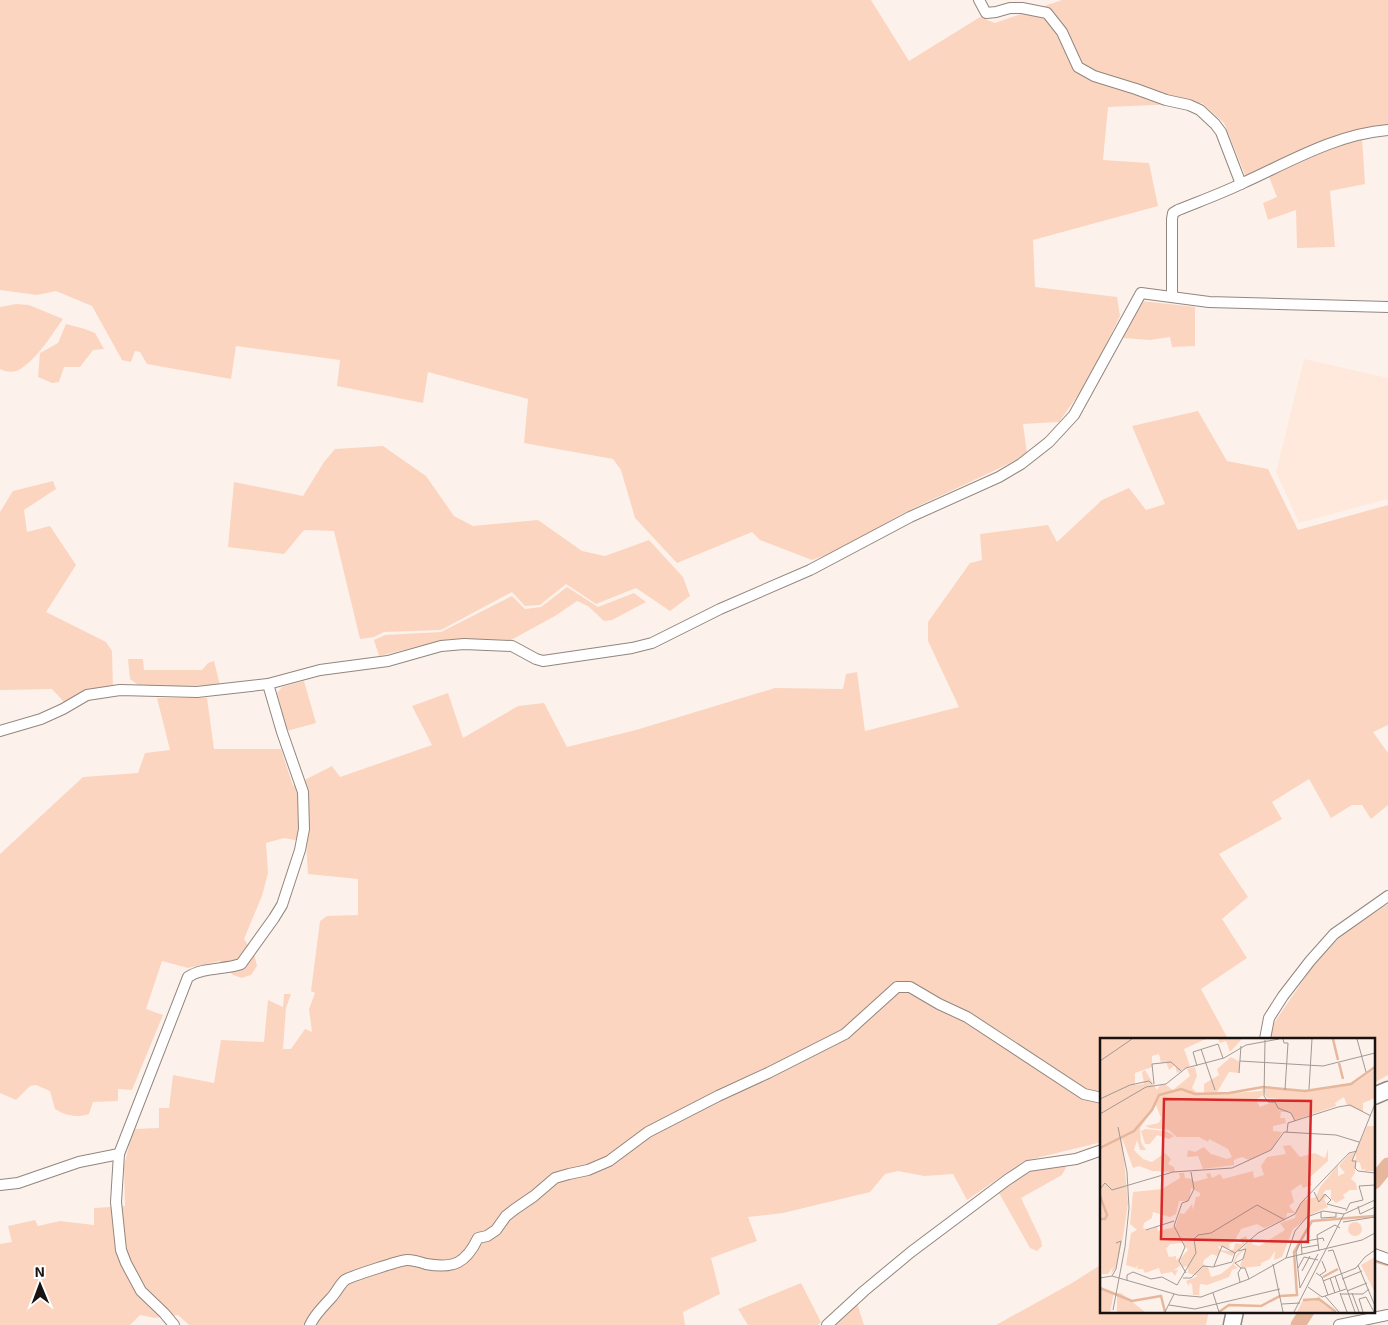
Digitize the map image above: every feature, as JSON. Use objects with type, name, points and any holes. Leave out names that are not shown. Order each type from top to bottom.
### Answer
[{"type":"main road","points":[[1376,1095],[1388,1090]]},
{"type":"main road","points":[[1232,1325],[1235,1312]]},
{"type":"street","points":[[979,0],[986,13],[1010,8],[1022,8],[1046,13],[1062,32],[1078,67],[1094,76],[1200,110],[1221,132],[1241,184]]},
{"type":"street","points":[[1172,297],[1173,213],[1324,146],[1353,135],[1388,130]]},
{"type":"street","points":[[0,731],[41,719],[87,695],[120,690],[197,692],[268,684],[320,670],[388,661],[441,646],[464,644],[512,646],[543,661],[632,648],[652,643],[720,609],[810,570],[910,517],[999,477],[1021,464],[1049,442],[1074,415],[1142,293],[1209,302],[1388,307]]},
{"type":"street","points":[[174,1325],[164,1313],[140,1292],[121,1250],[116,1202],[119,1154],[188,977],[196,972],[241,964],[282,905],[300,850],[304,829],[303,792],[268,684]]},
{"type":"street","points":[[1265,1038],[1270,1018],[1283,996],[1310,961],[1334,934],[1388,896]]},
{"type":"street","points":[[310,1325],[315,1315],[331,1299],[345,1280],[360,1273],[407,1260],[452,1265],[464,1260],[478,1238],[487,1236],[496,1230],[506,1216],[556,1178],[588,1170],[609,1161],[648,1132],[845,1034],[897,988],[910,987],[925,994],[939,1004],[967,1017],[1084,1094],[1100,1098]]},
{"type":"street","points":[[827,1325],[911,1252],[1028,1166],[1076,1159],[1100,1151]]},
{"type":"street","points":[[0,1185],[18,1183],[79,1162],[119,1154]]},
{"type":"street","points":[[1376,1255],[1388,1259]]},
{"type":"street","points":[[1339,1325],[1388,1315]]},
{"type":"shaded area","points":[[0,0],[871,0],[909,61],[980,17],[995,23],[1062,0],[1388,0],[1388,126],[1359,129],[1342,134],[1246,177],[1224,123],[1202,103],[1108,107],[1103,160],[1149,163],[1158,206],[1033,240],[1035,287],[1117,297],[1120,316],[1088,381],[1059,422],[1023,424],[1027,454],[900,515],[846,546],[824,556],[812,560],[760,540],[752,532],[677,563],[635,518],[621,470],[613,459],[524,443],[528,399],[428,372],[423,403],[337,386],[340,360],[236,346],[231,379],[147,364],[140,352],[135,351],[131,362],[122,360],[92,306],[56,291],[37,295],[0,290]]},
{"type":"shaded area","points":[[1362,138],[1365,184],[1330,191],[1335,247],[1297,248],[1296,210],[1268,220],[1263,203],[1277,197],[1269,177],[1328,148]]},
{"type":"shaded area","points":[[1142,301],[1195,307],[1195,346],[1172,347],[1170,337],[1150,340],[1123,338]]},
{"type":"shaded area","points":[[16,304],[29,305],[63,319],[32,360],[19,370],[9,372],[0,369],[0,307]]},
{"type":"shaded area","points":[[66,324],[95,333],[104,349],[93,350],[80,367],[64,367],[59,382],[52,383],[38,377],[40,353],[58,343]]},
{"type":"shaded area","points":[[1304,359],[1388,378],[1388,499],[1299,523],[1276,472]]},
{"type":"shaded area","points":[[1198,411],[1227,461],[1268,469],[1298,530],[1388,505],[1388,725],[1373,732],[1388,753],[1388,805],[1371,819],[1362,805],[1352,805],[1331,818],[1309,779],[1272,802],[1282,819],[1219,854],[1248,897],[1222,919],[1247,958],[1201,989],[1227,1038],[1100,1038],[1100,1142],[1024,1161],[967,1200],[953,1174],[924,1176],[898,1171],[885,1174],[870,1192],[783,1213],[748,1217],[757,1241],[711,1258],[720,1294],[683,1312],[685,1325],[189,1325],[178,1315],[155,1318],[140,1315],[130,1325],[0,1325],[0,1244],[12,1242],[8,1226],[35,1220],[38,1226],[60,1221],[94,1225],[94,1208],[125,1206],[124,1166],[133,1129],[159,1128],[159,1108],[169,1108],[173,1075],[214,1083],[221,1040],[264,1042],[268,1000],[283,1007],[284,994],[291,994],[286,1008],[283,1049],[291,1049],[305,1029],[312,1032],[309,1009],[315,993],[311,991],[320,921],[327,916],[358,915],[358,879],[308,874],[306,842],[284,838],[266,843],[268,873],[262,896],[244,939],[254,954],[257,966],[251,975],[242,978],[233,975],[220,961],[188,968],[162,961],[146,1009],[163,1015],[132,1090],[118,1089],[118,1101],[93,1102],[89,1114],[75,1116],[67,1115],[55,1109],[50,1091],[36,1085],[30,1086],[16,1100],[0,1093],[0,854],[83,777],[138,773],[145,753],[170,750],[157,698],[207,698],[214,749],[281,749],[293,786],[332,766],[340,777],[432,745],[412,706],[448,693],[463,738],[518,706],[544,703],[567,747],[636,730],[775,688],[843,689],[846,674],[857,672],[865,731],[959,707],[928,641],[928,622],[970,563],[982,560],[980,534],[1048,525],[1057,542],[1102,500],[1129,488],[1146,510],[1165,504],[1132,426]]},
{"type":"shaded area","points":[[383,446],[426,476],[454,516],[473,526],[538,520],[582,551],[605,556],[649,540],[683,577],[690,596],[670,611],[636,588],[596,604],[566,584],[540,605],[525,606],[512,592],[441,630],[384,632],[374,637],[360,639],[334,531],[304,530],[284,554],[228,547],[234,482],[303,496],[324,462],[335,449]]},
{"type":"shaded area","points":[[53,481],[56,489],[24,510],[27,532],[50,526],[76,565],[46,612],[106,642],[112,651],[113,688],[86,691],[64,702],[52,689],[0,690],[0,512],[13,491]]},
{"type":"shaded area","points":[[567,587],[598,607],[634,593],[646,602],[612,620],[604,621],[588,606],[577,601],[555,616],[511,640],[449,639],[379,656],[374,640],[385,635],[441,632],[512,596],[525,609],[541,607]]},
{"type":"shaded area","points":[[128,659],[143,659],[144,670],[202,670],[208,663],[214,661],[220,685],[141,687],[130,679]]},
{"type":"shaded area","points":[[304,681],[316,723],[287,731],[277,693],[282,687]]},
{"type":"shaded area","points":[[1388,904],[1388,1075],[1376,1082],[1376,1038],[1270,1038],[1274,1023],[1317,960],[1345,932]]},
{"type":"shaded area","points":[[1067,1165],[1062,1175],[1021,1198],[1041,1240],[1042,1246],[1037,1251],[1030,1248],[999,1193],[1030,1171]]},
{"type":"shaded area","points":[[1100,1265],[1100,1312],[1209,1312],[1206,1325],[996,1325]]},
{"type":"shaded area","points":[[801,1283],[821,1322],[818,1325],[748,1325],[738,1309]]},
{"type":"shaded area","points":[[857,1303],[864,1325],[835,1325]]},
{"type":"waterway","points":[[1376,1180],[1388,1165]]},
{"type":"waterway","points":[[1376,1262],[1388,1265]]},
{"type":"waterway","points":[[1298,1325],[1306,1312]]}]
